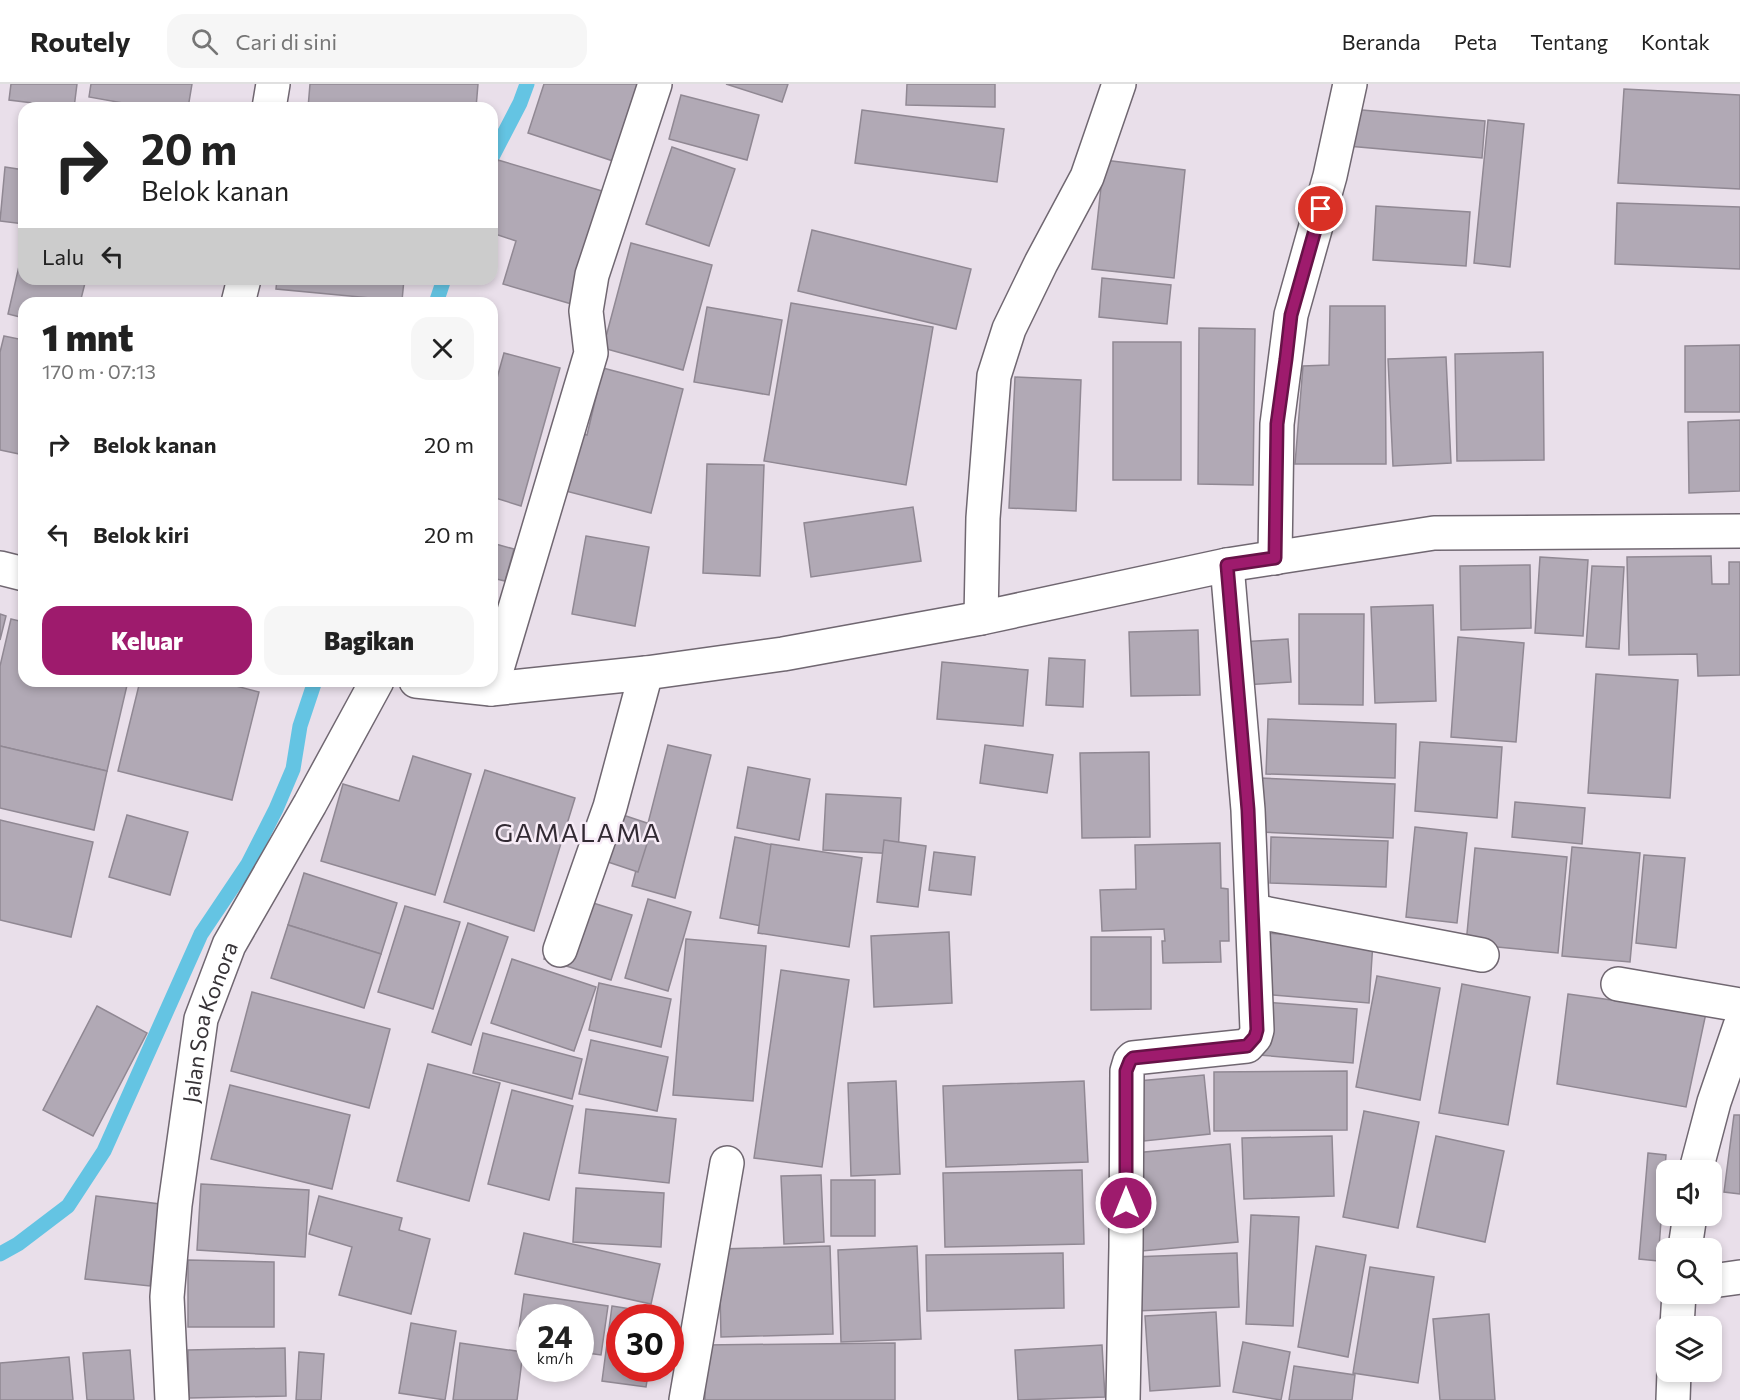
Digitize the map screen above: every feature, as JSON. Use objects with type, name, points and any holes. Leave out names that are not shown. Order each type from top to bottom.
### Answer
[{"type":"street","points":[[270,102],[273,84]]},
{"type":"street","points":[[498,665],[591,353],[586,311],[592,275],[655,84]]},
{"type":"street","points":[[981,618],[983,518],[994,376],[1009,329],[1087,177],[1119,84]]},
{"type":"street","points":[[1275,558],[1277,424],[1291,315],[1330,176],[1350,84]]},
{"type":"street","points":[[472,687],[491,689],[646,673],[783,654],[981,618],[1227,565],[1434,533],[1740,531]]},
{"type":"street","points":[[1123,1400],[1126,1071],[1133,1058],[1247,1046],[1257,1030],[1248,810],[1227,565]]},
{"type":"street","points":[[0,568],[18,572]]},
{"type":"street","points":[[560,950],[610,807],[646,673]]},
{"type":"street","name":"Jalan Soa Konora","points":[[172,1400],[167,1297],[175,1205],[201,1019],[229,945],[374,687]]},
{"type":"street","points":[[1253,911],[1482,955]]},
{"type":"street","points":[[1618,984],[1740,1005]]},
{"type":"street","points":[[1699,1160],[1714,1102],[1740,1026]]},
{"type":"street","points":[[686,1400],[727,1163]]},
{"type":"street","points":[[1722,1280],[1740,1277]]},
{"type":"street","points":[[1673,1400],[1674,1382]]},
{"type":"building","points":[[11,84],[77,84],[75,102],[9,100]]},
{"type":"building","points":[[91,84],[192,84],[189,102],[117,102],[89,97]]},
{"type":"building","points":[[310,84],[478,84],[476,102],[308,102]]},
{"type":"building","points":[[544,84],[641,84],[616,162],[528,133]]},
{"type":"building","points":[[726,84],[788,84],[782,102]]},
{"type":"building","points":[[907,84],[995,84],[995,107],[906,105]]},
{"type":"building","points":[[1624,89],[1740,95],[1740,189],[1618,183]]},
{"type":"building","points":[[681,95],[759,115],[747,160],[669,139]]},
{"type":"building","points":[[1351,109],[1485,121],[1482,158],[1348,146]]},
{"type":"building","points":[[862,110],[1004,129],[997,182],[855,163]]},
{"type":"building","points":[[1488,120],[1524,124],[1510,267],[1474,263]]},
{"type":"building","points":[[672,147],[735,169],[709,246],[646,224]]},
{"type":"building","points":[[498,160],[609,193],[575,305],[503,284],[516,241],[498,235]]},
{"type":"building","points":[[1104,160],[1185,170],[1174,278],[1092,269]]},
{"type":"building","points":[[5,167],[18,169],[18,223],[0,221]]},
{"type":"building","points":[[1617,203],[1740,207],[1740,269],[1615,264]]},
{"type":"building","points":[[1376,206],[1470,212],[1466,266],[1373,260]]},
{"type":"building","points":[[812,230],[971,269],[956,329],[798,291]]},
{"type":"building","points":[[631,243],[712,265],[683,370],[603,348]]},
{"type":"building","points":[[18,270],[18,285],[84,285],[82,297],[18,297],[18,316],[8,314]]},
{"type":"building","points":[[1102,278],[1171,285],[1167,324],[1099,317]]},
{"type":"building","points":[[276,285],[403,285],[402,297],[360,297],[276,289]]},
{"type":"building","points":[[791,303],[933,327],[906,485],[764,461]]},
{"type":"building","points":[[1330,306],[1385,306],[1386,464],[1295,464],[1303,366],[1329,365]]},
{"type":"building","points":[[707,307],[782,320],[769,395],[694,382]]},
{"type":"building","points":[[1199,328],[1255,329],[1253,485],[1198,484]]},
{"type":"building","points":[[4,336],[18,339],[18,454],[0,450],[0,352]]},
{"type":"building","points":[[1113,342],[1181,342],[1181,480],[1113,480]]},
{"type":"building","points":[[1740,345],[1740,412],[1685,412],[1685,346]]},
{"type":"building","points":[[1543,352],[1544,460],[1457,461],[1455,354]]},
{"type":"building","points":[[504,353],[560,368],[521,506],[498,499],[498,374]]},
{"type":"building","points":[[1446,357],[1451,463],[1393,466],[1388,359]]},
{"type":"building","points":[[603,368],[683,389],[651,513],[558,489],[573,431],[587,435]]},
{"type":"building","points":[[1015,377],[1081,380],[1076,511],[1009,508]]},
{"type":"building","points":[[1740,420],[1740,491],[1689,493],[1688,422]]},
{"type":"building","points":[[707,464],[764,465],[760,576],[703,573]]},
{"type":"building","points":[[913,507],[921,561],[811,577],[804,523]]},
{"type":"building","points":[[586,536],[649,547],[635,626],[572,614]]},
{"type":"building","points":[[498,545],[514,549],[505,581],[498,579]]},
{"type":"building","points":[[1711,556],[1712,584],[1729,584],[1729,562],[1740,562],[1740,675],[1698,676],[1697,654],[1629,655],[1627,557]]},
{"type":"building","points":[[1540,557],[1588,560],[1583,636],[1535,633]]},
{"type":"building","points":[[1530,565],[1531,628],[1461,630],[1460,566]]},
{"type":"building","points":[[1592,566],[1624,567],[1619,649],[1586,647]]},
{"type":"building","points":[[1433,605],[1436,701],[1375,703],[1371,607]]},
{"type":"building","points":[[0,614],[6,616],[0,640]]},
{"type":"building","points":[[1299,614],[1364,614],[1363,705],[1299,704]]},
{"type":"building","points":[[11,619],[18,621],[18,687],[127,687],[107,771],[0,746],[0,666]]},
{"type":"building","points":[[1198,630],[1200,695],[1131,696],[1129,632]]},
{"type":"building","points":[[1458,637],[1524,643],[1516,742],[1451,737]]},
{"type":"building","points":[[1288,639],[1291,682],[1243,685],[1240,642]]},
{"type":"building","points":[[1049,658],[1085,660],[1083,707],[1046,705]]},
{"type":"building","points":[[942,662],[1028,670],[1023,726],[937,719]]},
{"type":"building","points":[[1596,674],[1678,680],[1670,798],[1588,793]]},
{"type":"building","points":[[139,687],[240,687],[259,692],[232,800],[118,771]]},
{"type":"building","points":[[1268,719],[1396,724],[1395,778],[1266,774]]},
{"type":"building","points":[[1420,742],[1502,747],[1497,818],[1415,811]]},
{"type":"building","points":[[668,745],[711,755],[675,898],[632,886]]},
{"type":"building","points":[[985,745],[1053,755],[1047,793],[980,783]]},
{"type":"building","points":[[0,746],[107,771],[94,830],[0,808]]},
{"type":"building","points":[[1149,752],[1150,837],[1082,838],[1080,753]]},
{"type":"building","points":[[413,756],[471,774],[435,895],[321,861],[343,784],[399,801]]},
{"type":"building","points":[[748,767],[810,779],[799,840],[737,828]]},
{"type":"building","points":[[485,770],[575,798],[534,931],[444,902]]},
{"type":"building","points":[[1260,778],[1395,784],[1393,838],[1258,832]]},
{"type":"building","points":[[826,794],[901,798],[898,854],[823,850]]},
{"type":"building","points":[[1515,802],[1585,808],[1582,844],[1512,837]]},
{"type":"building","points":[[127,815],[188,832],[170,895],[109,877]]},
{"type":"building","points":[[623,815],[653,825],[638,872],[608,862]]},
{"type":"building","points":[[0,820],[93,842],[71,937],[0,920]]},
{"type":"building","points":[[1415,827],[1467,833],[1457,923],[1406,917]]},
{"type":"building","points":[[735,837],[797,850],[782,930],[720,918]]},
{"type":"building","points":[[1271,837],[1388,841],[1386,887],[1270,883]]},
{"type":"building","points":[[884,840],[926,846],[918,907],[877,902]]},
{"type":"building","points":[[1220,843],[1221,888],[1228,889],[1229,941],[1220,941],[1221,962],[1163,963],[1164,929],[1102,931],[1100,890],[1136,889],[1135,845]]},
{"type":"building","points":[[771,844],[862,858],[849,947],[758,933]]},
{"type":"building","points":[[1572,847],[1640,853],[1630,962],[1562,956]]},
{"type":"building","points":[[1475,848],[1567,857],[1558,953],[1466,944]]},
{"type":"building","points":[[934,852],[975,857],[971,895],[929,890]]},
{"type":"building","points":[[1644,855],[1685,858],[1676,948],[1636,943]]},
{"type":"building","points":[[304,873],[397,903],[381,954],[288,925]]},
{"type":"building","points":[[564,894],[632,915],[611,980],[544,959]]},
{"type":"building","points":[[648,899],[691,912],[668,991],[625,978]]},
{"type":"building","points":[[405,906],[460,922],[433,1009],[378,992]]},
{"type":"building","points":[[468,923],[508,937],[471,1045],[432,1032]]},
{"type":"building","points":[[288,925],[381,954],[364,1008],[271,978]]},
{"type":"building","points":[[949,932],[952,1003],[874,1007],[871,936]]},
{"type":"building","points":[[1267,933],[1373,942],[1369,1003],[1262,994]]},
{"type":"building","points":[[1091,937],[1151,937],[1151,1009],[1091,1010]]},
{"type":"building","points":[[686,939],[766,946],[753,1101],[673,1095]]},
{"type":"building","points":[[512,959],[596,987],[574,1051],[491,1023]]},
{"type":"building","points":[[781,970],[849,980],[822,1167],[754,1158]]},
{"type":"building","points":[[1377,976],[1440,988],[1420,1100],[1356,1087]]},
{"type":"building","points":[[599,983],[671,999],[661,1047],[589,1030]]},
{"type":"building","points":[[1462,984],[1530,997],[1508,1125],[1439,1113]]},
{"type":"building","points":[[252,992],[390,1029],[369,1108],[231,1071]]},
{"type":"building","points":[[1568,994],[1706,1013],[1686,1107],[1557,1084]]},
{"type":"building","points":[[1263,1002],[1357,1009],[1353,1063],[1259,1055]]},
{"type":"building","points":[[97,1006],[147,1033],[93,1136],[43,1110]]},
{"type":"building","points":[[483,1033],[582,1059],[572,1099],[473,1073]]},
{"type":"building","points":[[591,1040],[668,1057],[657,1111],[579,1094]]},
{"type":"building","points":[[428,1064],[500,1083],[469,1201],[397,1181]]},
{"type":"building","points":[[1347,1071],[1347,1130],[1214,1131],[1214,1072]]},
{"type":"building","points":[[1204,1075],[1210,1134],[1144,1141],[1138,1081]]},
{"type":"building","points":[[896,1081],[900,1174],[851,1176],[848,1083]]},
{"type":"building","points":[[1084,1081],[1088,1162],[946,1167],[943,1086]]},
{"type":"building","points":[[230,1085],[350,1115],[332,1189],[211,1159]]},
{"type":"building","points":[[512,1090],[573,1106],[549,1200],[488,1184]]},
{"type":"building","points":[[586,1109],[676,1119],[669,1183],[579,1173]]},
{"type":"building","points":[[1364,1111],[1419,1122],[1398,1228],[1343,1217]]},
{"type":"building","points":[[1734,1115],[1740,1115],[1740,1194],[1724,1192]]},
{"type":"building","points":[[1332,1136],[1334,1196],[1244,1199],[1242,1138]]},
{"type":"building","points":[[1436,1136],[1504,1151],[1485,1242],[1417,1227]]},
{"type":"building","points":[[1230,1144],[1238,1242],[1142,1251],[1134,1153]]},
{"type":"building","points":[[1648,1153],[1666,1155],[1666,1160],[1656,1160],[1656,1226],[1661,1226],[1660,1238],[1656,1238],[1656,1261],[1639,1259]]},
{"type":"building","points":[[1082,1170],[1084,1244],[945,1247],[943,1173]]},
{"type":"building","points":[[821,1175],[824,1242],[784,1244],[781,1176]]},
{"type":"building","points":[[831,1180],[875,1180],[875,1236],[831,1236]]},
{"type":"building","points":[[201,1184],[309,1190],[305,1257],[197,1250]]},
{"type":"building","points":[[576,1188],[664,1193],[661,1247],[573,1242]]},
{"type":"building","points":[[96,1196],[160,1204],[150,1286],[85,1279]]},
{"type":"building","points":[[319,1196],[402,1218],[399,1230],[430,1239],[411,1314],[339,1295],[352,1247],[309,1234]]},
{"type":"building","points":[[1251,1215],[1299,1217],[1293,1326],[1246,1324]]},
{"type":"building","points":[[524,1233],[660,1264],[651,1304],[515,1274]]},
{"type":"building","points":[[830,1246],[833,1334],[721,1337],[719,1249]]},
{"type":"building","points":[[917,1246],[921,1339],[841,1342],[838,1250]]},
{"type":"building","points":[[1316,1246],[1366,1255],[1348,1357],[1298,1347]]},
{"type":"building","points":[[1063,1253],[1064,1308],[927,1311],[926,1255]]},
{"type":"building","points":[[1237,1253],[1239,1307],[1135,1311],[1132,1257]]},
{"type":"building","points":[[188,1260],[274,1262],[274,1327],[188,1327]]},
{"type":"building","points":[[1370,1267],[1434,1277],[1418,1383],[1353,1373]]},
{"type":"building","points":[[524,1294],[594,1304],[523,1304]]},
{"type":"building","points":[[594,1304],[606,1306],[601,1355],[594,1354]]},
{"type":"building","points":[[1216,1312],[1220,1386],[1150,1391],[1145,1316]]},
{"type":"building","points":[[1489,1314],[1495,1400],[1440,1400],[1433,1319]]},
{"type":"building","points":[[411,1323],[456,1331],[445,1400],[399,1393]]},
{"type":"building","points":[[1243,1342],[1290,1352],[1281,1400],[1233,1392]]},
{"type":"building","points":[[460,1343],[516,1351],[516,1382],[519,1382],[517,1400],[453,1400]]},
{"type":"building","points":[[895,1343],[895,1400],[705,1400],[704,1345]]},
{"type":"building","points":[[1102,1345],[1105,1397],[1018,1400],[1015,1350]]},
{"type":"building","points":[[285,1348],[286,1396],[189,1398],[188,1350]]},
{"type":"building","points":[[130,1350],[134,1400],[87,1400],[83,1353]]},
{"type":"building","points":[[606,1351],[606,1382],[602,1381]]},
{"type":"building","points":[[299,1352],[324,1354],[321,1400],[296,1400]]},
{"type":"building","points":[[69,1357],[73,1400],[0,1400],[0,1363]]},
{"type":"building","points":[[1294,1366],[1355,1375],[1352,1400],[1289,1400]]},
{"type":"building","points":[[609,1382],[647,1382],[646,1387]]},
{"type":"waterway","points":[[498,145],[527,84]]},
{"type":"waterway","points":[[438,297],[442,285]]},
{"type":"waterway","points":[[0,1254],[18,1244],[68,1206],[104,1151],[201,934],[248,864],[276,809],[293,769],[300,726],[313,687]]},
{"type":"district","name":"GAMALAMA","points":[[578,831]]},
{"type":"route","points":[[1126,1203],[1126,1071],[1130,1061],[1133,1058],[1247,1046],[1255,1037],[1257,1030],[1248,810],[1227,565],[1275,558],[1277,424],[1291,315],[1321,209]]}]
